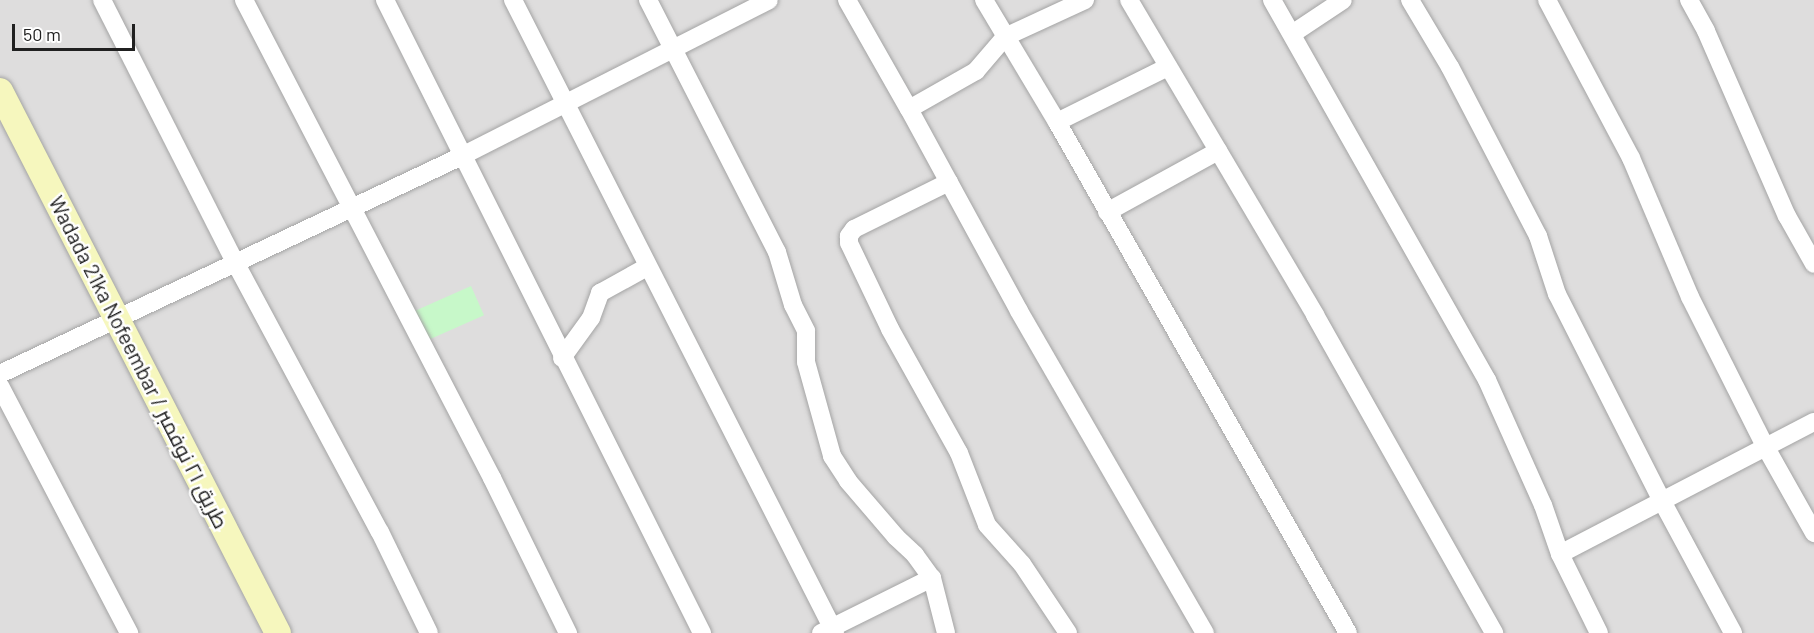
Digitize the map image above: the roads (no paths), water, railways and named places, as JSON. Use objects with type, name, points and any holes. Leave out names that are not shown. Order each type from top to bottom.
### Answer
[{"type":"street","points":[[102,0],[235,262],[380,532],[429,633]]},
{"type":"street","points":[[244,0],[492,478],[568,633]]},
{"type":"street","points":[[385,0],[562,358],[702,633]]},
{"type":"street","points":[[513,0],[829,631],[932,578]]},
{"type":"street","points":[[648,0],[777,252],[793,305],[806,331],[806,362],[832,456],[848,481],[896,537],[915,555],[932,578],[946,633]]},
{"type":"street","points":[[0,374],[235,262],[351,210],[769,0]]},
{"type":"street","points":[[847,0],[1030,330],[1205,633]]},
{"type":"street","points":[[984,0],[1057,122],[1348,633]]},
{"type":"street","points":[[909,109],[976,71],[1005,37],[1085,0]]},
{"type":"street","points":[[1129,0],[1315,315],[1494,633]]},
{"type":"street","points":[[1272,0],[1487,380],[1543,505],[1560,554],[1599,633]]},
{"type":"street","points":[[1292,34],[1342,0]]},
{"type":"street","points":[[1410,0],[1450,67],[1538,236],[1557,294],[1662,501],[1733,633]]},
{"type":"street","points":[[1547,0],[1631,158],[1690,297],[1765,446],[1814,533]]},
{"type":"street","points":[[1689,0],[1706,31],[1787,216],[1814,264]]},
{"type":"street","points":[[1057,122],[1168,68]]},
{"type":"street","name":"Wadada 21ka Nofeembar / طريق ٢١ نوفمبر","points":[[0,91],[278,633]]},
{"type":"street","points":[[1107,212],[1218,151]]},
{"type":"street","points":[[949,182],[854,230],[849,236],[849,243],[890,329],[959,453],[987,525],[1022,564],[1068,633]]},
{"type":"street","points":[[562,358],[591,318],[600,293],[647,267]]},
{"type":"street","points":[[0,386],[129,633]]},
{"type":"street","points":[[1560,554],[1814,422]]}]
